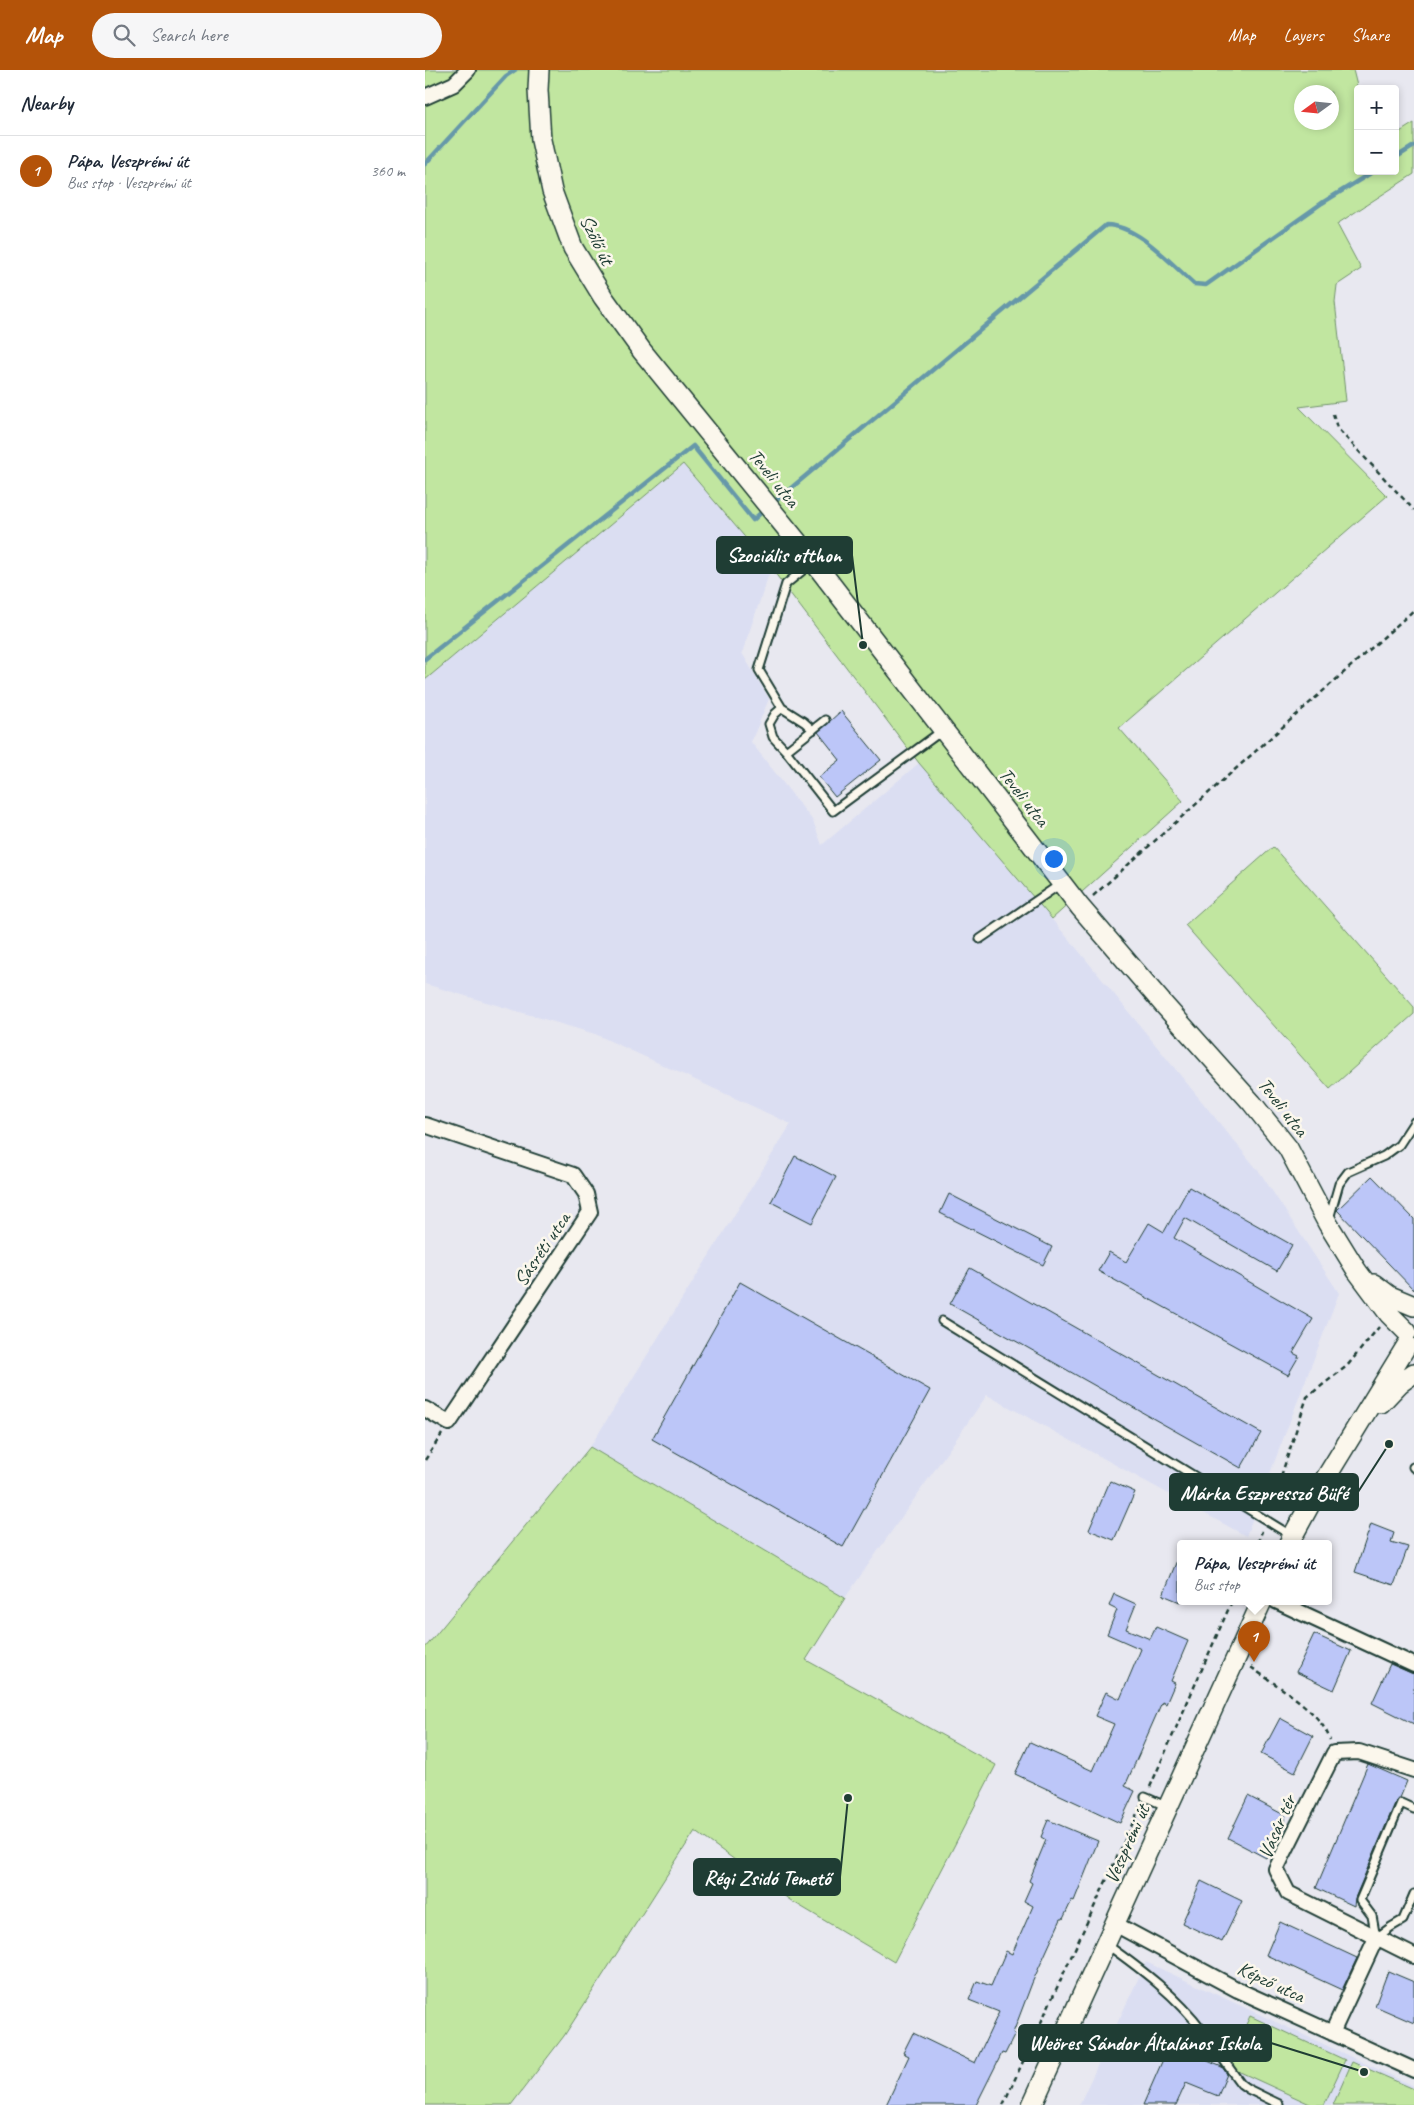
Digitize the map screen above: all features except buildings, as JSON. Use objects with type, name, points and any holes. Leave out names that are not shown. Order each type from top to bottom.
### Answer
[{"type":"main road","name":"Szőlő út","points":[[539,70],[538,90],[541,140],[552,191],[573,248],[603,297],[642,351],[683,402]]},
{"type":"main road","name":"Teveli utca","points":[[683,402],[813,561],[1080,907],[1252,1103],[1289,1148],[1328,1224],[1357,1270],[1389,1314],[1411,1338]]},
{"type":"main road","name":"Teveli utca","points":[[1357,1270],[1391,1296],[1414,1306]]},
{"type":"main road","points":[[1291,1540],[1411,1338]]},
{"type":"main road","points":[[1357,1427],[1400,1383],[1414,1373]]},
{"type":"main road","name":"Veszprémi út","points":[[1032,2105],[1261,1605]]},
{"type":"street","points":[[425,96],[454,84],[468,70]]},
{"type":"street","name":"Sásréti utca","points":[[425,1125],[573,1175],[586,1194],[591,1212],[449,1423]]},
{"type":"street","points":[[425,1410],[449,1423]]},
{"type":"street","points":[[1285,1605],[1414,1664]]},
{"type":"street","points":[[1334,1753],[1359,1752],[1413,1765]]},
{"type":"street","name":"Vásár tér","points":[[1334,1753],[1276,1869],[1289,1893],[1414,1956]]},
{"type":"street","name":"Képző utca","points":[[1115,1924],[1238,1990],[1414,2070]]},
{"type":"street","points":[[1332,2033],[1376,1938]]},
{"type":"lane","points":[[813,561],[786,584],[759,670],[782,708],[805,722],[813,730]]},
{"type":"lane","points":[[782,708],[775,714],[769,724],[773,737],[833,810],[943,730]]},
{"type":"lane","points":[[786,751],[825,720]]},
{"type":"lane","points":[[980,939],[1062,883]]},
{"type":"lane","points":[[1328,1224],[1339,1184],[1348,1172],[1383,1156],[1399,1145],[1414,1122]]},
{"type":"lane","points":[[942,1321],[1267,1520],[1291,1540]]},
{"type":"lane","points":[[1145,1797],[1168,1807]]},
{"type":"lane","points":[[1414,1809],[1401,1803],[1360,1900],[1372,1916],[1376,1938],[1403,1920],[1414,1894]]},
{"type":"lane","points":[[1106,1944],[1141,1970],[1177,2001],[1203,2030],[1241,2084],[1247,2089],[1279,2104]]},
{"type":"path","points":[[1333,414],[1337,428],[1414,510]]},
{"type":"path","points":[[1080,907],[1414,610]]},
{"type":"path","points":[[1258,1540],[1267,1520],[1307,1397],[1347,1366],[1389,1314]]},
{"type":"path","points":[[425,1460],[449,1423]]},
{"type":"path","points":[[1003,2105],[1145,1797],[1230,1605]]},
{"type":"path","points":[[1236,1657],[1315,1714],[1327,1732],[1334,1753]]},
{"type":"shaded area","points":[[683,464],[771,568],[742,653],[769,699],[751,742],[813,821],[822,845],[919,763],[1083,956],[1261,1174],[1339,1293],[1246,1536],[987,1395],[845,1598],[590,1447],[791,1124],[595,1034],[425,984],[425,680]]},
{"type":"shaded area","points":[[1146,1962],[1414,2086],[1414,2105],[1079,2105]]},
{"type":"green space","points":[[425,70],[1353,70],[1357,85],[1354,85],[1354,175],[1399,175],[1399,132],[1414,123],[1414,174],[1337,224],[1361,269],[1337,285],[1335,302],[1346,401],[1299,407],[1387,496],[1119,728],[1183,801],[1052,919],[919,763],[771,568],[683,464],[425,680]]},
{"type":"green space","points":[[1273,847],[1414,1007],[1414,1014],[1330,1089],[1185,925]]},
{"type":"green space","points":[[590,1447],[845,1598],[806,1660],[996,1765],[894,1962],[790,1900],[695,1831],[564,2036],[511,2105],[425,2105],[425,1648]]},
{"type":"green space","points":[[1250,2016],[1345,2060],[1324,2105],[1312,2105],[1227,2066]]},
{"type":"green space","points":[[1352,2062],[1414,2089],[1414,2105],[1333,2105]]},
{"type":"waterway","points":[[425,164],[506,76],[515,70]]},
{"type":"waterway","points":[[1399,155],[1414,146]]},
{"type":"waterway","points":[[772,504],[1106,225],[1130,231],[1142,238],[1194,284],[1206,285],[1322,203],[1368,175]]},
{"type":"waterway","points":[[425,659],[693,446],[753,520],[764,510]]},
{"type":"place","name":"Szociális otthon","points":[[863,645]]},
{"type":"place","name":"Márka Eszpresszó Büfé","points":[[1389,1444]]},
{"type":"place","name":"Pápa, Veszprémi út","points":[[1254,1662]]},
{"type":"place","name":"Régi Zsidó Temető","points":[[848,1798]]},
{"type":"place","name":"Weöres Sándor Általános Iskola","points":[[1364,2072]]}]
